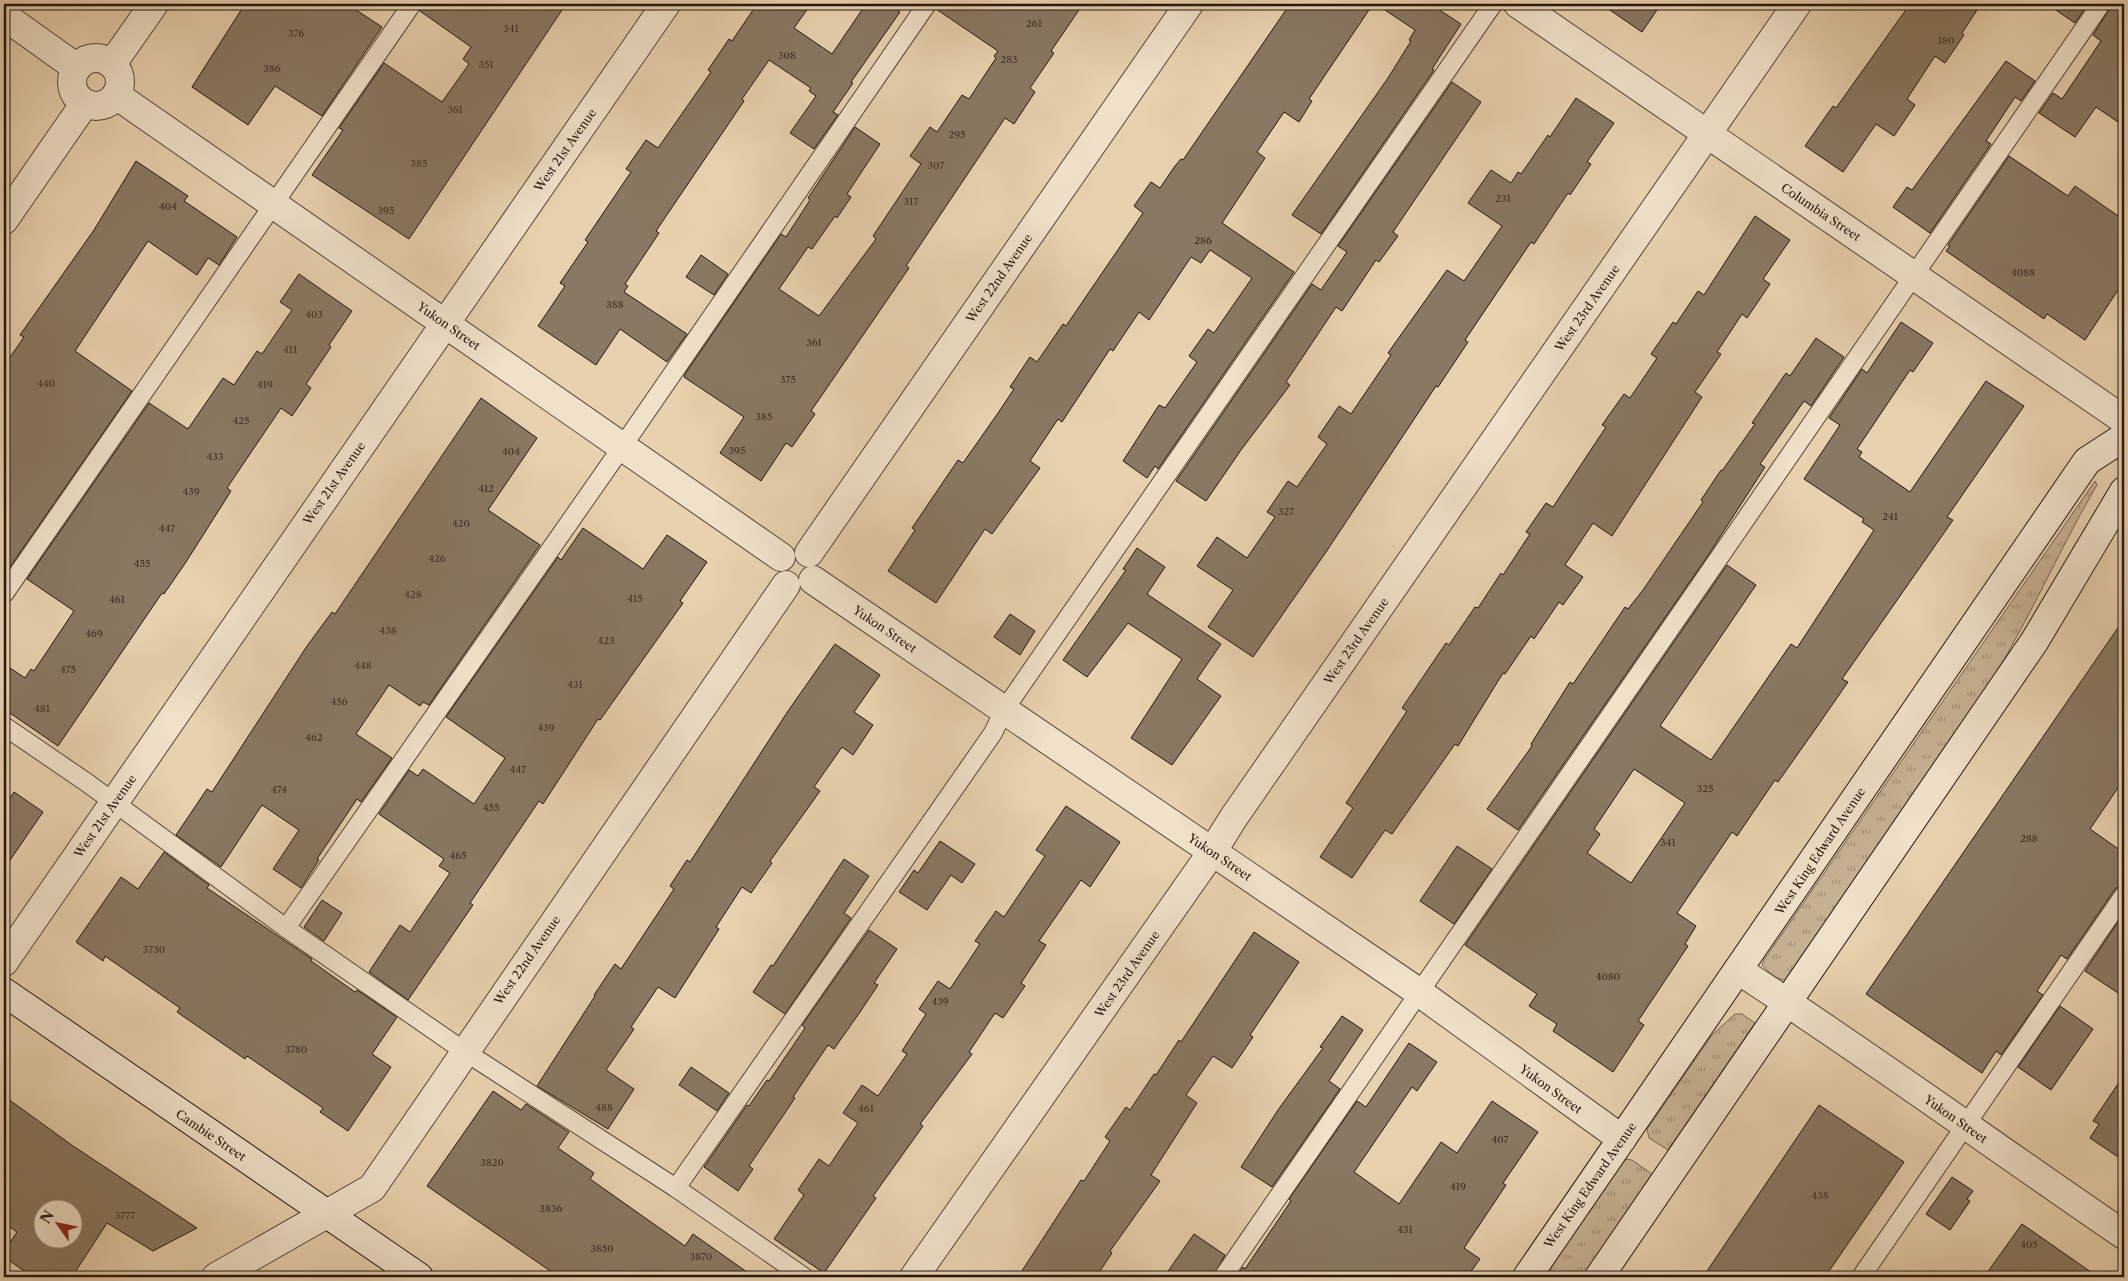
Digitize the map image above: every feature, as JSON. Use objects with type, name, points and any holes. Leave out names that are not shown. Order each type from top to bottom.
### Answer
[{"type":"street","points":[[112,64],[154,4]]},
{"type":"street","name":"West 21st Avenue","points":[[4,962],[666,4]]},
{"type":"street","name":"West 22nd Avenue","points":[[809,553],[1189,4]]},
{"type":"street","name":"Columbia Street","points":[[1518,4],[2124,420]]},
{"type":"street","name":"West 23rd Avenue","points":[[914,1277],[1212,852],[1234,817],[1797,4]]},
{"type":"street","points":[[4,16],[78,68]]},
{"type":"street","points":[[98,58],[112,64],[119,75],[120,82],[116,95],[112,100],[98,106],[84,103],[74,91],[74,75],[78,68],[83,63],[98,58]]},
{"type":"street","name":"Yukon Street","points":[[116,95],[781,557]]},
{"type":"street","points":[[4,220],[84,103]]},
{"type":"street","name":"West King Edward Avenue","points":[[1527,1277],[2087,461],[2124,436]]},
{"type":"street","points":[[1599,1277],[2034,642],[2124,490]]},
{"type":"street","points":[[797,549],[809,553],[813,557],[817,569],[813,580],[809,584],[798,589],[781,581],[777,569],[781,557],[791,550],[797,549]]},
{"type":"street","name":"Yukon Street","points":[[813,580],[1420,993],[1622,1139]]},
{"type":"street","name":"West 22nd Avenue","points":[[216,1277],[372,1188],[464,1051],[786,585]]},
{"type":"street","name":"Yukon Street","points":[[1738,970],[1834,1032],[1965,1126],[2124,1235]]},
{"type":"street","name":"Cambie Street","points":[[4,992],[419,1277]]},
{"type":"lane","points":[[4,594],[259,228],[273,204],[412,4]]},
{"type":"lane","points":[[286,928],[622,447],[926,4]]},
{"type":"lane","points":[[676,1188],[993,733],[1004,710],[1493,4]]},
{"type":"lane","points":[[1223,1277],[2101,4]]},
{"type":"lane","points":[[4,726],[286,928],[464,1051],[676,1188],[804,1277]]},
{"type":"lane","points":[[1861,1277],[2124,895]]},
{"type":"green space","points":[[2095,481],[2097,485],[1995,675],[1785,980],[1772,975],[1762,965],[1764,960]]},
{"type":"green space","points":[[1735,1014],[1742,1014],[1755,1023],[1668,1150],[1649,1138],[1647,1129],[1712,1035]]},
{"type":"green space","points":[[1625,1159],[1632,1160],[1652,1174],[1586,1277],[1543,1277]]},
{"type":"building","points":[[245,4],[347,4],[382,27],[322,116],[275,86],[248,125],[192,87]]},
{"type":"building","points":[[422,4],[566,4],[409,239],[312,175],[343,130],[339,128],[384,63],[442,102],[469,64],[463,59],[471,47],[420,11]]},
{"type":"building","points":[[757,4],[811,4],[794,28],[832,54],[866,4],[887,4],[900,12],[851,82],[853,83],[833,112],[838,115],[814,149],[790,133],[816,96],[809,91],[811,88],[769,60],[742,99],[744,101],[656,231],[659,233],[625,284],[628,286],[624,292],[687,334],[667,362],[620,329],[596,365],[538,326],[565,286],[560,283],[588,242],[585,240],[631,172],[626,169],[646,140],[658,148],[711,72],[708,70],[729,39],[732,41]]},
{"type":"building","points":[[937,4],[1083,4],[1051,51],[1054,53],[1030,88],[1035,92],[1014,124],[1005,118],[906,266],[909,268],[811,411],[815,414],[792,447],[786,443],[761,481],[720,453],[744,417],[684,377],[685,374],[781,234],[786,237],[810,200],[808,198],[855,127],[880,144],[847,194],[851,197],[837,218],[835,216],[812,249],[808,247],[779,289],[819,316],[876,239],[873,236],[921,164],[910,156],[930,127],[937,132],[962,95],[969,99],[996,58],[994,56],[998,51],[936,9]]},
{"type":"building","points":[[1290,4],[1373,4],[1309,99],[1312,101],[1299,122],[1284,112],[1257,152],[1265,158],[1222,223],[1294,272],[1158,469],[1155,466],[1147,478],[1123,461],[1159,405],[1165,408],[1197,362],[1189,356],[1208,329],[1214,333],[1252,278],[1210,250],[1201,263],[1191,257],[1149,320],[1139,312],[1113,351],[1110,349],[1062,422],[1058,419],[1030,461],[1040,468],[992,534],[985,529],[936,603],[888,571],[915,530],[912,528],[958,460],[963,463],[998,413],[1014,389],[1010,387],[1030,357],[1037,362],[1063,324],[1066,326],[1143,213],[1134,206],[1151,182],[1160,188],[1175,166],[1181,159],[1183,160]]},
{"type":"building","points":[[1376,4],[1438,4],[1438,9],[1461,24],[1432,69],[1434,70],[1321,234],[1292,215],[1388,78],[1411,41],[1409,40],[1415,30]]},
{"type":"building","points":[[1601,4],[1661,4],[1642,32]]},
{"type":"building","points":[[1910,4],[1981,4],[1962,33],[1964,35],[1945,63],[1935,56],[1907,99],[1915,105],[1894,136],[1876,124],[1843,172],[1805,146],[1833,106],[1836,108]]},
{"type":"building","points":[[2047,4],[2088,4],[2075,23]]},
{"type":"building","points":[[2112,5],[2121,12],[2124,8],[2124,126],[2096,107],[2075,137],[2039,113],[2053,93],[2062,99],[2101,41],[2093,35]]},
{"type":"building","points":[[2006,61],[2035,81],[2021,101],[2015,97],[1986,141],[1991,144],[1930,233],[1893,207],[1907,187],[1912,190]]},
{"type":"building","points":[[1452,82],[1481,102],[1393,232],[1398,236],[1379,262],[1376,260],[1342,311],[1336,307],[1286,382],[1290,385],[1241,450],[1206,501],[1176,481],[1312,284],[1321,290],[1347,252],[1338,246]]},
{"type":"building","points":[[1576,98],[1614,123],[1587,162],[1591,164],[1570,195],[1568,193],[1534,244],[1531,242],[1465,340],[1468,342],[1438,387],[1436,386],[1326,552],[1253,657],[1208,627],[1233,590],[1197,566],[1217,537],[1247,558],[1275,517],[1267,512],[1288,481],[1297,487],[1327,444],[1318,437],[1339,406],[1351,414],[1391,355],[1388,353],[1447,270],[1464,281],[1502,226],[1468,203],[1491,170],[1511,183],[1518,172],[1521,174],[1548,135],[1550,137]]},
{"type":"building","points":[[2009,156],[2068,196],[2075,186],[2124,220],[2124,281],[2085,340],[2047,314],[2044,319],[1946,251],[1950,246],[1948,245]]},
{"type":"building","points":[[136,161],[188,196],[184,201],[237,237],[219,265],[208,258],[197,275],[148,241],[75,351],[132,391],[10,567],[4,563],[4,366],[24,337],[20,335],[94,230]]},
{"type":"building","points":[[1755,216],[1790,240],[1763,279],[1770,284],[1747,318],[1742,314],[1717,352],[1721,354],[1695,392],[1702,397],[1612,536],[1593,523],[1565,565],[1583,577],[1563,605],[1559,602],[1534,639],[1531,636],[1505,674],[1503,673],[1458,746],[1455,744],[1392,834],[1385,830],[1352,878],[1320,857],[1353,808],[1346,803],[1407,711],[1402,708],[1446,643],[1449,645],[1475,607],[1478,608],[1501,573],[1503,575],[1530,534],[1526,532],[1546,503],[1553,507],[1606,427],[1602,425],[1624,394],[1630,398],[1657,358],[1651,354],[1673,322],[1676,324],[1698,291],[1704,295]]},
{"type":"building","points":[[701,255],[728,274],[714,295],[686,277]]},
{"type":"building","points":[[299,274],[352,311],[306,384],[311,388],[292,416],[281,408],[227,488],[231,491],[186,562],[164,594],[162,593],[58,746],[4,709],[4,664],[25,678],[31,669],[34,671],[74,611],[27,579],[149,403],[188,429],[223,378],[234,385],[257,351],[262,354],[292,310],[280,302]]},
{"type":"building","points":[[1901,322],[1933,343],[1913,372],[1910,370],[1857,449],[1862,452],[1859,457],[1910,492],[1986,381],[2024,406],[1947,517],[1953,520],[1842,679],[1848,682],[1778,782],[1775,780],[1737,836],[1732,832],[1677,913],[1696,926],[1685,944],[1688,946],[1638,1021],[1644,1025],[1613,1072],[1553,1031],[1557,1024],[1529,1006],[1537,994],[1465,945],[1727,565],[1756,585],[1660,726],[1711,760],[1791,644],[1797,648],[1874,530],[1862,522],[1864,519],[1804,479],[1840,425],[1829,418],[1862,369],[1867,373]],"holes":[[[1634,769],[1685,803],[1631,883],[1587,853],[1600,834],[1594,829]]]},
{"type":"building","points":[[1816,338],[1844,357],[1811,406],[1804,401],[1760,464],[1765,467],[1709,554],[1518,830],[1487,809],[1532,746],[1531,744],[1570,682],[1573,684],[1625,607],[1628,609],[1643,590],[1703,502],[1701,500],[1721,470],[1755,424],[1752,423],[1786,373],[1790,376]]},
{"type":"building","points":[[481,398],[537,438],[488,510],[540,545],[429,705],[423,702],[420,706],[389,685],[356,734],[392,758],[361,802],[357,799],[317,859],[319,860],[301,888],[273,869],[299,830],[262,805],[221,867],[176,835],[207,789],[212,792],[307,646],[332,612],[335,614]]},
{"type":"building","points":[[583,528],[643,569],[667,535],[707,562],[680,601],[683,603],[600,720],[598,719],[543,804],[539,801],[470,903],[473,905],[408,1000],[369,972],[400,925],[410,932],[450,873],[439,866],[444,859],[379,814],[409,770],[418,776],[423,769],[474,804],[505,758],[446,717],[558,557],[561,560]]},
{"type":"building","points":[[1137,548],[1165,567],[1147,594],[1221,644],[1197,679],[1221,696],[1172,765],[1131,738],[1182,659],[1128,623],[1087,677],[1063,660],[1126,570],[1123,569]]},
{"type":"building","points":[[1010,614],[1035,631],[1020,655],[994,637]]},
{"type":"building","points":[[2124,619],[2124,779],[2090,829],[2124,853],[2124,884],[2115,889],[2067,959],[2061,955],[2037,991],[2043,995],[2001,1055],[1996,1051],[1982,1073],[1866,994]]},
{"type":"building","points":[[835,644],[880,675],[854,712],[873,725],[853,755],[842,747],[814,787],[820,791],[770,861],[772,863],[751,893],[742,887],[716,927],[719,929],[675,998],[658,987],[631,1027],[634,1029],[606,1070],[634,1089],[608,1129],[537,1086],[615,964],[621,969],[674,889],[670,886],[687,860],[690,862],[788,711]]},
{"type":"building","points":[[14,792],[43,812],[4,869],[4,807]]},
{"type":"building","points":[[1066,806],[1120,842],[1090,887],[1081,880],[1039,941],[1046,945],[1021,983],[1025,986],[1003,1018],[995,1013],[969,1052],[972,1054],[920,1124],[923,1126],[873,1196],[876,1198],[824,1273],[774,1239],[804,1195],[798,1190],[819,1159],[829,1166],[858,1123],[843,1113],[862,1085],[878,1096],[907,1054],[902,1051],[926,1014],[919,1009],[938,981],[950,989],[980,944],[975,941],[996,911],[1004,917],[1045,856],[1036,850]]},
{"type":"building","points":[[940,841],[975,864],[962,883],[951,875],[927,910],[899,892],[914,870],[918,873]]},
{"type":"building","points":[[1457,846],[1492,869],[1454,924],[1420,901]]},
{"type":"building","points":[[164,852],[209,885],[207,888],[312,959],[311,961],[355,992],[357,990],[397,1017],[372,1054],[391,1067],[348,1131],[320,1112],[323,1108],[247,1056],[245,1059],[177,1012],[180,1008],[105,956],[103,961],[76,942],[121,877],[138,889]]},
{"type":"building","points":[[844,859],[869,876],[844,913],[851,918],[785,1014],[753,992],[771,965],[773,966]]},
{"type":"building","points":[[322,900],[342,913],[324,941],[304,927]]},
{"type":"building","points":[[2124,913],[2124,997],[2085,971]]},
{"type":"building","points":[[869,930],[897,949],[874,983],[878,985],[834,1049],[828,1045],[793,1097],[795,1098],[749,1166],[753,1169],[738,1191],[704,1167],[747,1105],[749,1106],[767,1080],[769,1081],[805,1028],[802,1025]]},
{"type":"building","points":[[1254,932],[1299,962],[1250,1035],[1253,1037],[1232,1068],[1213,1056],[1186,1095],[1197,1103],[1151,1175],[1160,1181],[1110,1251],[1112,1253],[1096,1277],[1018,1277],[1081,1180],[1084,1181],[1110,1141],[1105,1137],[1126,1107],[1130,1110],[1179,1040],[1181,1042]]},
{"type":"building","points":[[2060,1006],[2093,1029],[2051,1090],[2018,1067]]},
{"type":"building","points":[[1342,1016],[1363,1030],[1329,1081],[1340,1089],[1272,1187],[1241,1167],[1278,1110],[1323,1048],[1320,1047]]},
{"type":"building","points":[[1409,1043],[1437,1062],[1417,1091],[1412,1087],[1354,1172],[1399,1204],[1441,1142],[1457,1153],[1492,1101],[1538,1132],[1503,1183],[1506,1185],[1464,1248],[1480,1259],[1467,1277],[1236,1277],[1243,1267],[1245,1269],[1291,1201],[1289,1199],[1357,1101],[1366,1107]]},
{"type":"building","points":[[691,1067],[729,1093],[717,1111],[679,1085]]},
{"type":"building","points":[[2124,1075],[2124,1161],[2090,1138],[2099,1124],[2093,1121]]},
{"type":"building","points":[[493,1091],[521,1110],[526,1104],[569,1132],[558,1148],[594,1173],[590,1179],[685,1246],[693,1234],[754,1277],[559,1277],[427,1186]]},
{"type":"building","points":[[4,1096],[73,1146],[197,1228],[153,1251],[107,1223],[72,1277],[33,1277],[4,1257],[4,1252],[17,1232],[4,1223]]},
{"type":"building","points":[[1819,1105],[1904,1162],[1825,1277],[1703,1277]]},
{"type":"building","points":[[1952,1177],[1973,1191],[1967,1199],[1970,1201],[1950,1230],[1926,1214]]},
{"type":"building","points":[[2022,1224],[2098,1277],[1984,1277]]},
{"type":"building","points":[[1194,1234],[1225,1255],[1213,1277],[1164,1277]]}]
